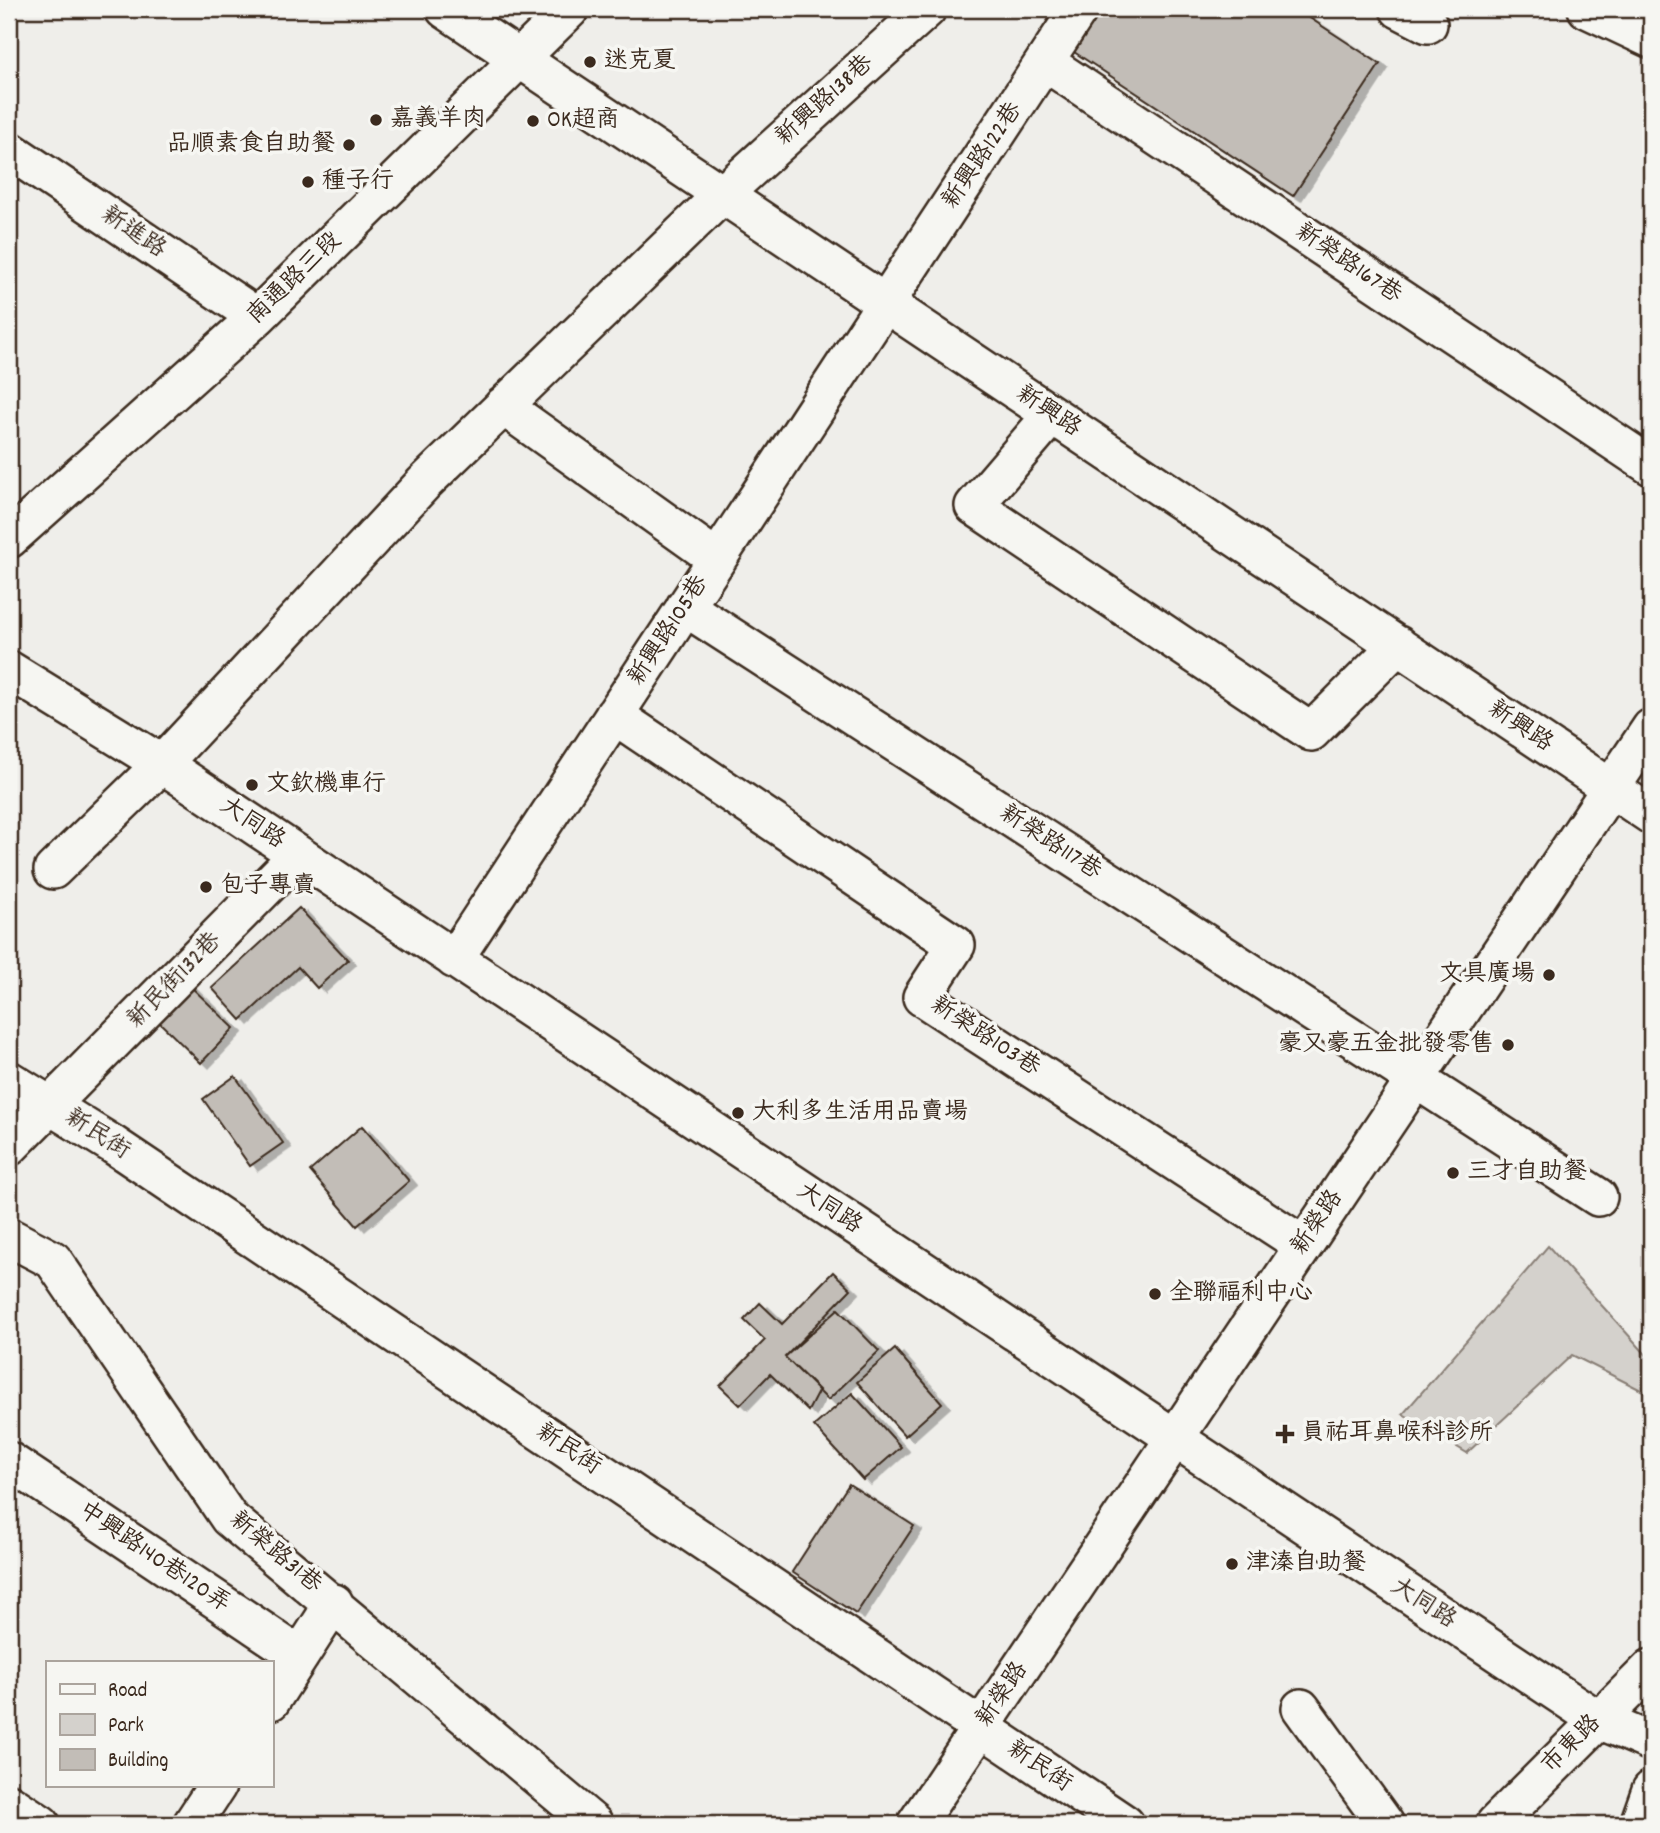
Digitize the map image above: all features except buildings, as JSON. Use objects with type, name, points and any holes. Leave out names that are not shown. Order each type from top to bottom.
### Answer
[{"type":"street","name":"新興路","points":[[445,9],[1651,815]]},
{"type":"street","name":"南通路三段","points":[[9,539],[257,317],[570,9]]},
{"type":"street","name":"新興路138巷","points":[[53,870],[162,764],[425,483],[503,406],[723,194],[927,9]]},
{"type":"street","name":"新興路122巷","points":[[884,303],[1079,9]]},
{"type":"street","points":[[1587,9],[1651,39]]},
{"type":"street","name":"新榮路167巷","points":[[1045,62],[1651,466]]},
{"type":"street","name":"新進路","points":[[9,150],[257,317]]},
{"type":"street","name":"新興路105巷","points":[[454,959],[884,303]]},
{"type":"street","points":[[503,406],[717,559]]},
{"type":"street","points":[[1052,415],[974,506],[1311,732],[1398,645]]},
{"type":"street","name":"新榮路117巷","points":[[685,607],[1598,1197]]},
{"type":"street","name":"大同路","points":[[9,670],[162,764],[1597,1719],[1651,1742]]},
{"type":"street","name":"新榮路103巷","points":[[614,715],[956,945],[922,997],[1303,1245]]},
{"type":"street","name":"新榮路","points":[[916,1824],[1651,728]]},
{"type":"street","name":"新民街132巷","points":[[9,1147],[298,855]]},
{"type":"street","name":"新民街","points":[[9,1080],[1125,1824]]},
{"type":"street","name":"新榮路31巷","points":[[9,1237],[53,1260],[229,1518],[334,1603],[594,1824]]},
{"type":"street","name":"中興路140巷120弄","points":[[9,1461],[300,1656]]},
{"type":"street","points":[[273,1697],[334,1603]]},
{"type":"street","name":"市東路","points":[[1495,1824],[1597,1719],[1651,1668]]},
{"type":"street","points":[[1301,1708],[1385,1824]]},
{"type":"street","points":[[192,1824],[215,1787]]},
{"type":"street","points":[[1639,1824],[1651,1790]]},
{"type":"street","points":[[9,1803],[41,1824]]},
{"type":"green space","points":[[1548,1246],[1651,1360],[1651,1395],[1572,1355],[1467,1453],[1403,1414]]},
{"type":"place","name":"迷克夏","points":[[590,62]]},
{"type":"place","name":"嘉義羊肉","points":[[376,120]]},
{"type":"place","name":"OK超商","points":[[533,121]]},
{"type":"place","name":"品順素食自助餐","points":[[349,145]]},
{"type":"place","name":"種子行","points":[[308,182]]},
{"type":"place","name":"文欽機車行","points":[[252,785]]},
{"type":"place","name":"包子專賣","points":[[206,887]]},
{"type":"place","name":"文具廣場","points":[[1549,975]]},
{"type":"place","name":"豪又豪五金批發零售","points":[[1508,1045]]},
{"type":"place","name":"大利多生活用品賣場","points":[[738,1113]]},
{"type":"place","name":"三才自助餐","points":[[1453,1173]]},
{"type":"place","name":"全聯福利中心","points":[[1155,1294]]},
{"type":"place","name":"員祐耳鼻喉科診所","points":[[1285,1434]]},
{"type":"place","name":"津溱自助餐","points":[[1232,1564]]}]
